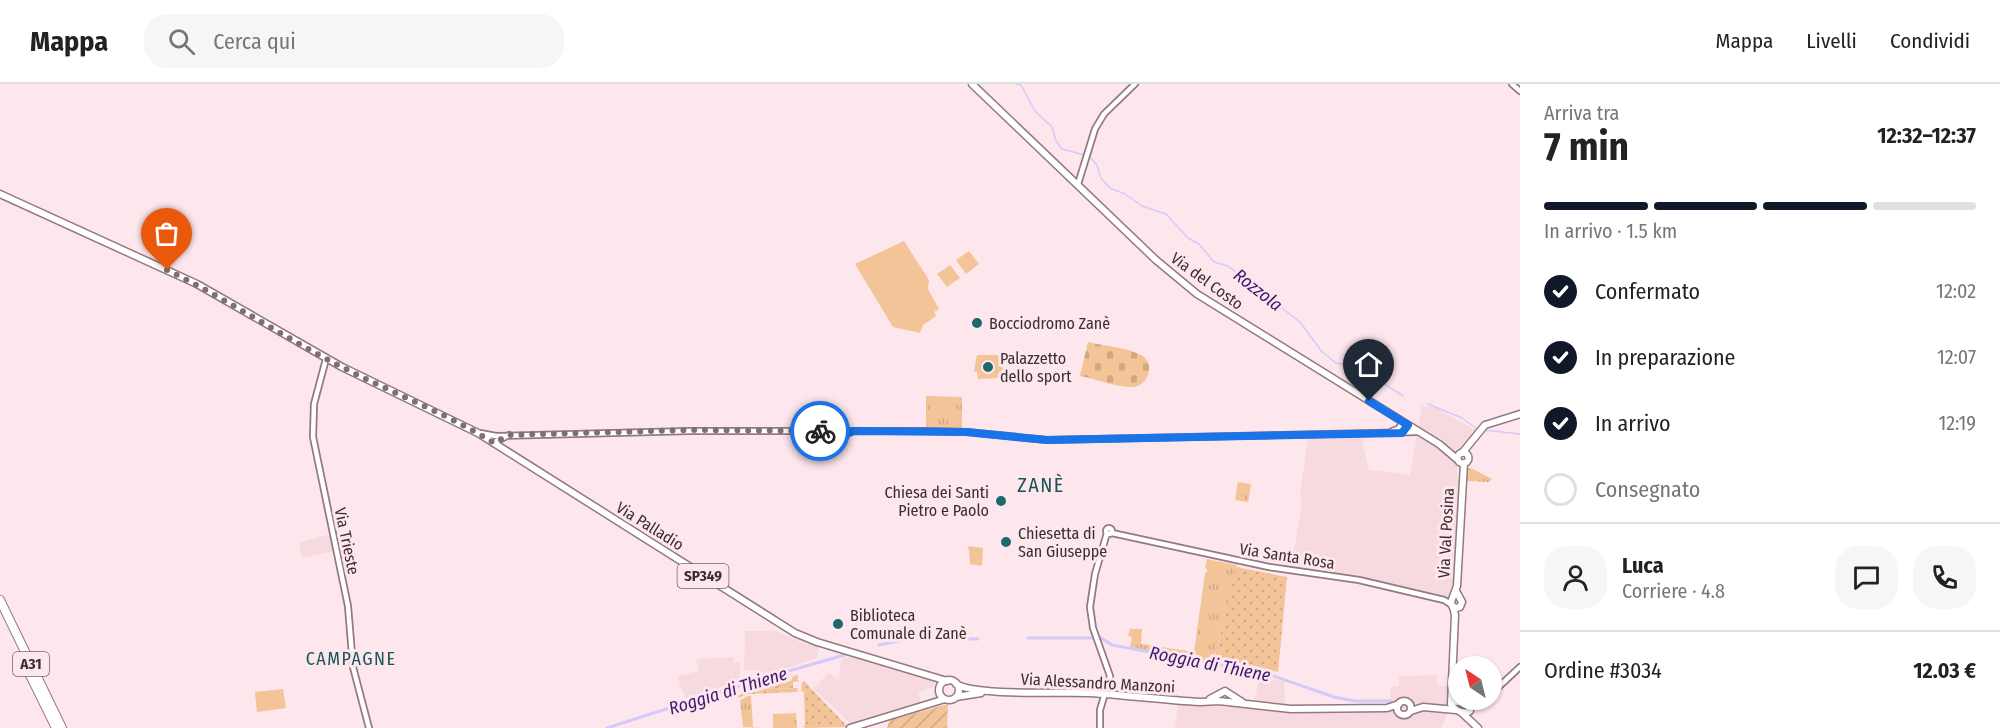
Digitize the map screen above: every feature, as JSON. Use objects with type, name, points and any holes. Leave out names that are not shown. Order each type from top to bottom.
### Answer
[{"type":"highway","name":"A31","points":[[0,600],[62,728]]},
{"type":"highway","name":"A31","points":[[0,612],[56,728]]},
{"type":"main road","name":"Via del Costo","points":[[972,84],[1156,260],[1197,294],[1462,458]]},
{"type":"main road","name":"SP349","points":[[0,194],[197,284],[326,359],[494,440]]},
{"type":"main road","name":"Via Val Posina","points":[[1453,656],[1462,458],[1469,444],[1485,425],[1520,414]]},
{"type":"main road","name":"Via Palladio","points":[[494,440],[504,449],[795,633],[817,642],[929,676]]},
{"type":"main road","name":"SP349","points":[[929,676],[956,684],[967,692]]},
{"type":"main road","points":[[929,676],[945,699]]},
{"type":"main road","points":[[933,703],[939,690],[947,681]]},
{"type":"main road","points":[[850,728],[945,699],[951,700],[956,697],[958,690],[956,684]]},
{"type":"main road","name":"Via Alessandro Manzoni","points":[[956,697],[967,692],[990,691],[1105,694],[1204,702],[1225,698],[1250,705],[1291,709],[1386,708]]},
{"type":"main road","points":[[1386,708],[1404,701],[1423,707],[1448,709]]},
{"type":"main road","points":[[1409,703],[1410,711]]},
{"type":"main road","points":[[1399,704],[1400,713]]},
{"type":"main road","points":[[1438,708],[1448,706]]},
{"type":"main road","points":[[1386,708],[1405,715],[1423,707]]},
{"type":"main road","points":[[1458,710],[1465,713],[1464,710]]},
{"type":"main road","points":[[1458,710],[1477,727]]},
{"type":"main road","points":[[1465,710],[1477,727]]},
{"type":"street","points":[[1078,184],[1095,129],[1104,114],[1135,84]]},
{"type":"street","points":[[1512,84],[1520,91]]},
{"type":"street","name":"Via Trieste","points":[[326,359],[314,404],[313,437],[348,606],[353,666],[369,728]]},
{"type":"street","points":[[1389,432],[1405,424]]},
{"type":"street","points":[[1404,432],[1405,424]]},
{"type":"street","points":[[494,440],[509,435],[690,430],[818,430],[845,433],[854,431],[955,431],[1047,440],[1418,432]]},
{"type":"street","points":[[494,440],[503,439],[509,435]]},
{"type":"street","points":[[503,439],[504,449]]},
{"type":"street","name":"Via Santa Rosa","points":[[1105,694],[1110,676],[1091,620],[1090,607],[1095,573],[1109,533],[1269,567],[1359,580],[1455,601]]},
{"type":"street","points":[[1502,684],[1520,667]]},
{"type":"street","points":[[1100,728],[1100,710],[1105,694]]},
{"type":"shaded area","points":[[1422,406],[1434,407],[1476,430],[1457,456],[1458,505],[1454,594],[1447,599],[1341,574],[1282,567],[1285,550],[1294,550],[1302,502],[1300,495],[1308,437],[1361,438],[1369,470],[1410,475]]},
{"type":"shaded area","points":[[330,535],[334,551],[302,558],[299,543]]},
{"type":"shaded area","points":[[745,631],[776,631],[818,647],[817,658],[767,675],[758,670],[744,670]]},
{"type":"shaded area","points":[[853,656],[928,677],[935,683],[933,687],[918,692],[922,705],[852,725],[813,688],[829,673],[839,679],[841,659]]},
{"type":"shaded area","points":[[734,657],[734,663],[741,662],[739,681],[686,698],[678,676],[699,671],[696,659]]},
{"type":"shaded area","points":[[1437,675],[1438,686],[1448,686],[1449,711],[1441,728],[1175,728],[1178,703],[1253,709],[1259,679],[1284,681],[1285,704],[1386,704],[1390,697],[1391,686],[1399,686],[1399,676]]},
{"type":"green space","points":[[904,241],[929,280],[928,289],[939,309],[934,312],[936,316],[923,325],[920,333],[893,327],[855,264]]},
{"type":"green space","points":[[969,251],[979,264],[966,274],[956,260]]},
{"type":"green space","points":[[950,265],[960,278],[947,287],[937,274]]},
{"type":"green space","points":[[1088,342],[1127,350],[1145,357],[1149,373],[1143,383],[1126,387],[1080,376]]},
{"type":"green space","name":"Palazzetto dello sport","points":[[977,355],[1002,355],[1003,378],[978,379],[977,372],[974,371]]},
{"type":"green space","points":[[926,396],[962,397],[962,428],[926,428]]},
{"type":"green space","points":[[1469,468],[1492,479],[1489,482],[1464,483],[1466,471]]},
{"type":"green space","points":[[1238,482],[1251,484],[1248,502],[1235,500]]},
{"type":"green space","points":[[969,546],[983,548],[982,566],[970,564],[967,549]]},
{"type":"green space","points":[[1207,559],[1237,565],[1213,663],[1130,647],[1132,637],[1128,636],[1130,629],[1142,629],[1141,644],[1194,652]]},
{"type":"green space","points":[[1236,567],[1287,577],[1278,672],[1215,656]]},
{"type":"green space","points":[[798,675],[798,681],[793,682],[793,688],[748,689],[777,681],[778,683],[791,681],[793,676]]},
{"type":"green space","points":[[804,681],[846,727],[805,728],[803,726],[805,725],[804,692],[801,691]]},
{"type":"green space","points":[[798,688],[797,692],[749,694],[738,698],[748,689]]},
{"type":"green space","points":[[283,689],[286,708],[257,712],[255,692]]},
{"type":"green space","points":[[751,696],[753,727],[765,728],[743,727],[740,700]]},
{"type":"green space","points":[[718,697],[720,702],[673,715],[671,710]]},
{"type":"green space","points":[[948,704],[947,728],[887,728],[890,720]]},
{"type":"green space","points":[[796,713],[797,728],[773,728],[773,714]]},
{"type":"waterway","name":"Rozzola","points":[[1016,84],[1021,85],[1035,111],[1052,127],[1056,141],[1062,149],[1084,155]]},
{"type":"waterway","name":"Rozzola","points":[[1090,157],[1097,165],[1101,178],[1110,188],[1125,194],[1142,206],[1166,214],[1188,238],[1199,244],[1214,262],[1228,266],[1300,322],[1322,352],[1336,363],[1357,366],[1403,396]]},
{"type":"waterway","name":"Rozzola","points":[[1428,404],[1462,418],[1476,428]]},
{"type":"waterway","name":"Rozzola","points":[[1484,430],[1520,434]]},
{"type":"waterway","name":"Roggia di Thiene","points":[[879,645],[911,638],[978,639]]},
{"type":"waterway","name":"Roggia di Thiene","points":[[1028,638],[1101,638],[1112,645],[1265,673],[1334,697],[1355,701],[1391,701]]},
{"type":"waterway","name":"Roggia di Thiene","points":[[607,728],[757,680],[848,654]]},
{"type":"way so far","points":[[167,270],[197,284],[342,367],[494,443],[509,435],[690,430],[820,431]]},
{"type":"place","name":"Bocciodromo Zanè","points":[[977,323]]},
{"type":"place","name":"Palazzetto dello sport","points":[[988,367]]},
{"type":"place","name":"Chiesa dei Santi Pietro e Paolo","points":[[1001,501]]},
{"type":"place","name":"Chiesetta di San Giuseppe","points":[[1006,542]]},
{"type":"place","name":"Biblioteca Comunale di Zanè","points":[[838,624]]},
{"type":"district","name":"ZANÈ","points":[[1041,485]]},
{"type":"district","name":"CAMPAGNE","points":[[351,659]]},
{"type":"route","points":[[820,431],[842,435],[854,431],[943,431],[1047,440],[1402,433],[1406,430],[1408,425],[1369,401]]}]
